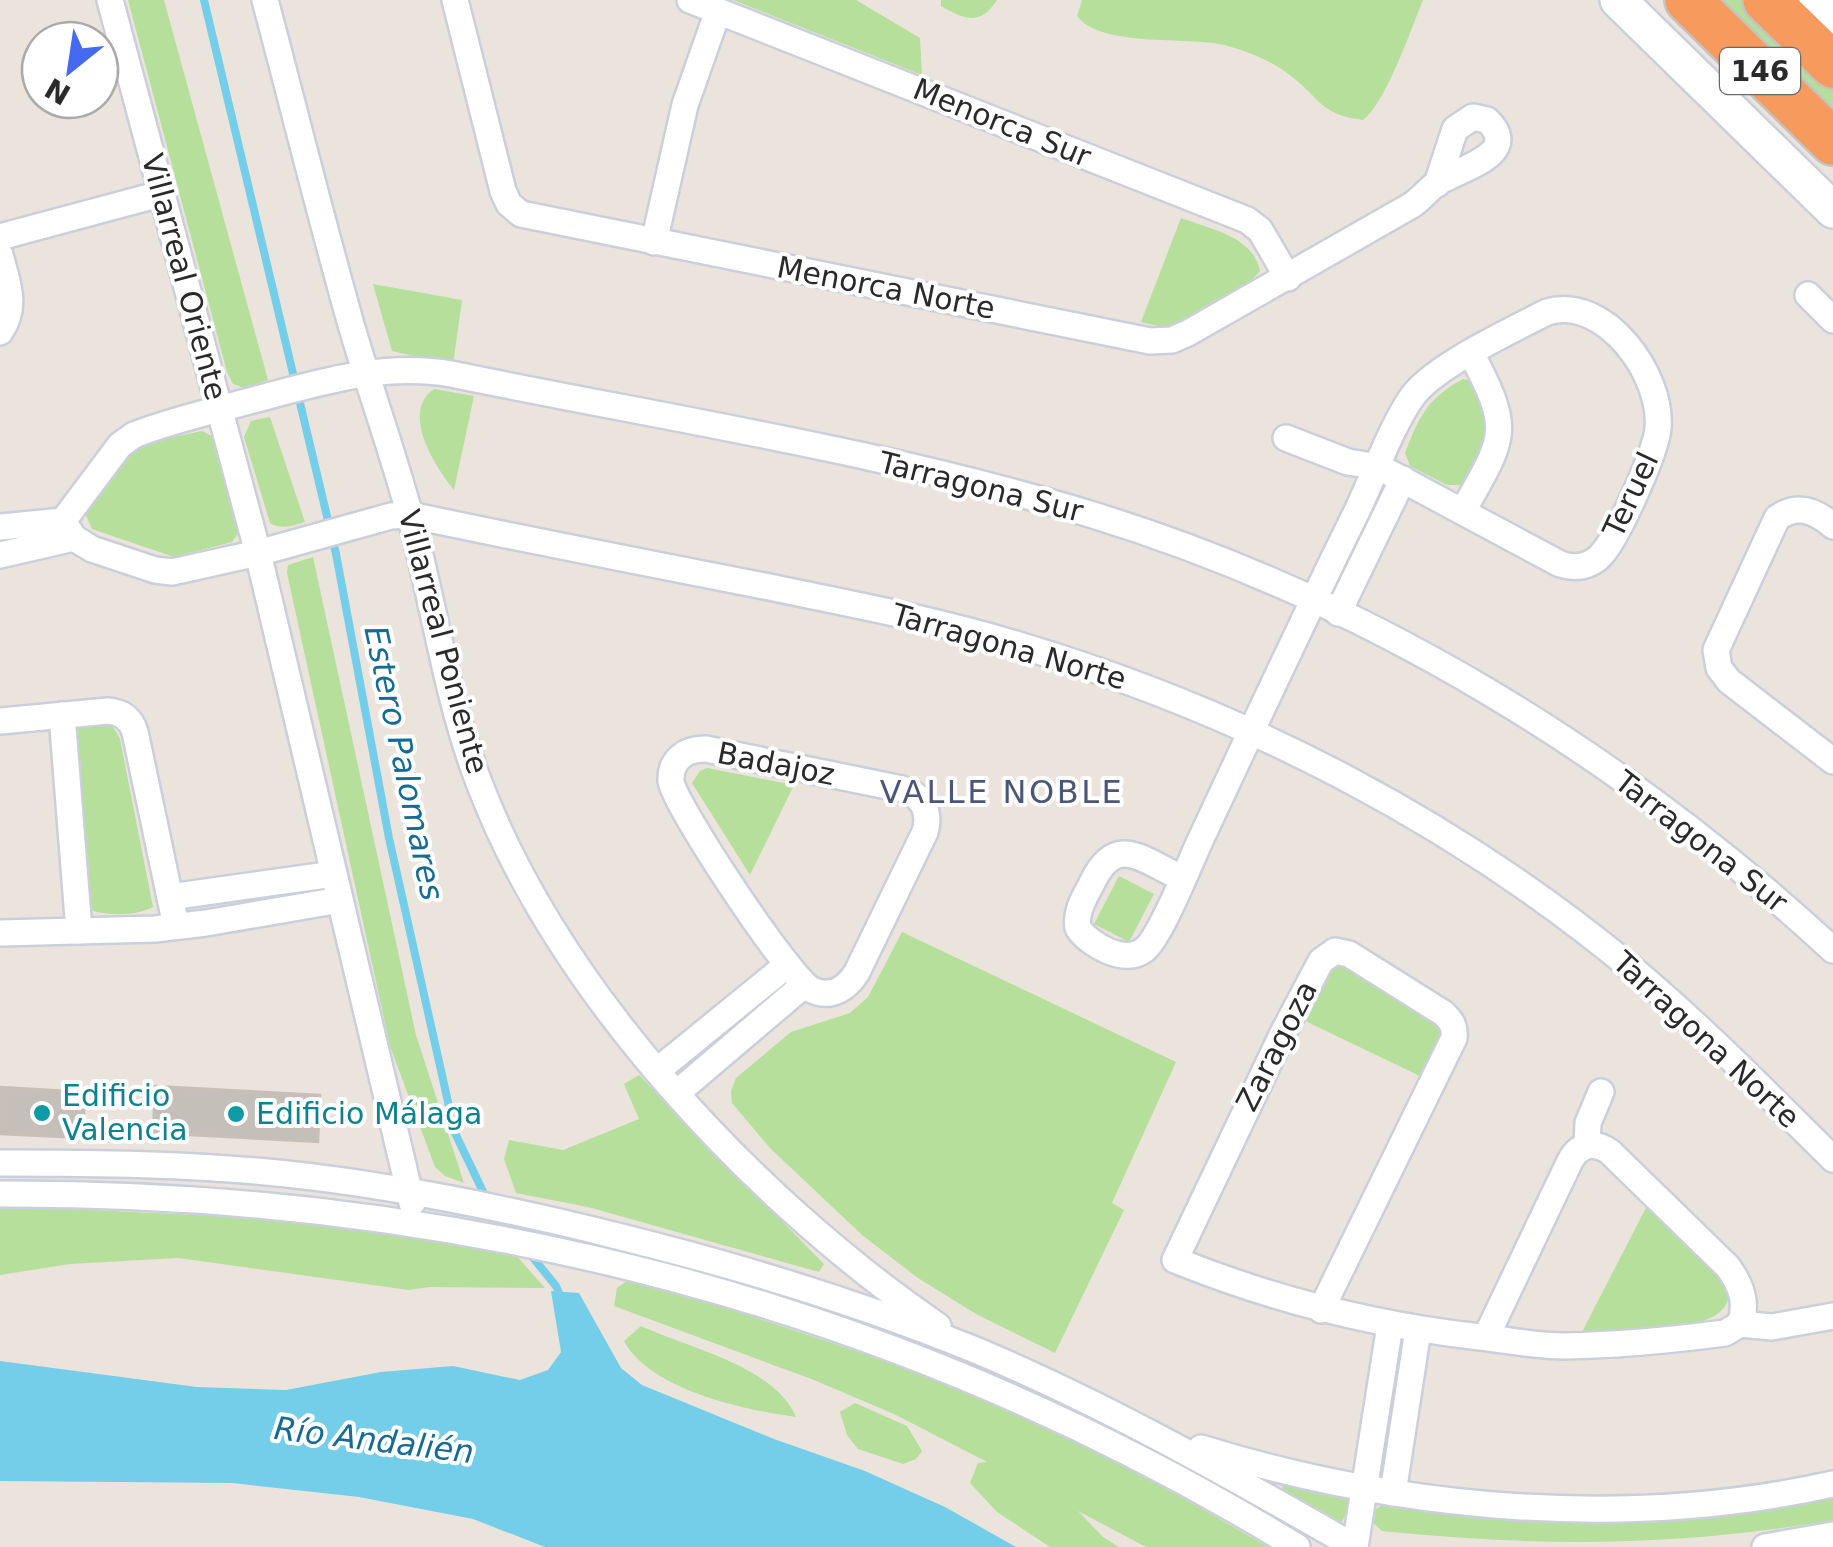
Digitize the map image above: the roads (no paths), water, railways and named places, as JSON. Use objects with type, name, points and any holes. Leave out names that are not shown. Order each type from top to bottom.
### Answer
[{"type":"highway","name":"146","points":[[1688,0],[1833,142]]},
{"type":"highway","name":"146","points":[[1766,0],[1833,65]]},
{"type":"street","name":"Villarreal Oriente","points":[[110,0],[258,553],[416,1222]]},
{"type":"street","name":"Villarreal Poniente","points":[[265,0],[352,329],[410,515],[460,728],[496,823],[539,908],[607,1010],[755,1173],[838,1251],[971,1348]]},
{"type":"street","name":"Menorca Norte","points":[[455,0],[509,204],[530,217],[1161,342],[1180,337],[1288,278],[1412,205],[1437,184]]},
{"type":"street","name":"Menorca Sur","points":[[690,0],[1247,220],[1260,230],[1288,278]]},
{"type":"street","points":[[1618,0],[1833,210]]},
{"type":"street","points":[[1817,0],[1833,16]]},
{"type":"street","points":[[654,242],[685,106],[718,11]]},
{"type":"street","points":[[0,237],[160,194]]},
{"type":"street","points":[[0,254],[11,302],[0,332]]},
{"type":"street","points":[[1808,295],[1833,320]]},
{"type":"street","name":"Teruel","points":[[1182,878],[1313,600],[1379,467],[1416,392],[1440,372],[1546,312],[1568,308],[1589,313],[1616,332],[1656,400],[1658,426],[1650,460],[1608,545],[1584,566],[1560,564],[1379,467],[1348,462],[1286,438]]},
{"type":"street","points":[[1463,512],[1492,457],[1500,432],[1494,398],[1472,354]]},
{"type":"street","name":"Tarragona Sur","points":[[69,530],[127,439],[252,400],[367,372],[403,368],[439,372],[957,479],[1154,535],[1313,600],[1450,669],[1556,732],[1708,843],[1831,944]]},
{"type":"street","points":[[1338,613],[1404,479]]},
{"type":"street","points":[[1833,526],[1823,517],[1803,510],[1777,518],[1716,650],[1719,668],[1729,681],[1833,760]]},
{"type":"street","name":"Tarragona Norte","points":[[69,530],[92,549],[172,572],[391,516],[410,515],[959,628],[1140,685],[1252,730],[1391,804],[1543,900],[1679,1009],[1833,1159]]},
{"type":"street","points":[[0,527],[69,530]]},
{"type":"street","points":[[0,555],[69,530]]},
{"type":"street","points":[[0,721],[117,712],[133,726],[176,926]]},
{"type":"street","points":[[62,715],[79,931]]},
{"type":"street","name":"Badajoz","points":[[706,750],[902,789],[924,804],[925,832],[852,980],[845,988],[827,994],[804,985],[722,871],[674,792],[673,767],[690,751],[706,750]]},
{"type":"street","points":[[1125,853],[1182,878],[1152,941],[1138,954],[1118,954],[1090,941],[1078,928],[1081,904],[1101,864],[1111,856],[1125,853]]},
{"type":"street","points":[[170,897],[334,874]]},
{"type":"street","points":[[0,933],[176,926],[340,900]]},
{"type":"street","name":"Zaragoza","points":[[1321,1310],[1454,1038],[1450,1019],[1442,1013],[1349,954],[1335,951],[1316,968],[1175,1260],[1256,1291],[1321,1310],[1390,1326],[1528,1344],[1598,1344],[1725,1333],[1740,1324],[1772,1327],[1833,1316]]},
{"type":"street","points":[[658,1070],[788,965]]},
{"type":"street","points":[[678,1092],[804,985]]},
{"type":"street","points":[[1587,1146],[1588,1123],[1601,1092]]},
{"type":"street","points":[[1486,1338],[1570,1161],[1580,1148],[1595,1145],[1610,1152],[1728,1268],[1743,1297],[1740,1324]]},
{"type":"street","points":[[0,1163],[226,1169],[409,1190],[531,1214],[752,1272],[971,1348],[1144,1431],[1355,1547],[1390,1326]]},
{"type":"street","points":[[0,1194],[258,1203],[416,1222],[556,1248],[714,1290],[850,1333],[1069,1423],[1297,1547]]},
{"type":"street","points":[[1393,1492],[1418,1330]]},
{"type":"street","points":[[1144,1431],[1215,1453],[1364,1488],[1508,1506],[1594,1509],[1713,1504],[1833,1484]]},
{"type":"street","points":[[1764,1547],[1833,1535]]},
{"type":"water","name":"Río Andalién","points":[[551,1291],[579,1293],[621,1368],[642,1385],[865,1471],[945,1507],[1016,1547],[545,1547],[473,1519],[359,1497],[232,1483],[0,1481],[0,1361],[197,1387],[286,1390],[381,1372],[453,1366],[520,1380],[548,1370],[561,1352]]},
{"type":"waterway","name":"Estero Palomares","points":[[204,0],[336,554],[389,838],[455,1133],[487,1200]]},
{"type":"waterway","name":"Estero Palomares","points":[[530,1254],[556,1286],[562,1300]]},
{"type":"place","name":"Edificio Valencia","points":[[42,1113]]},
{"type":"place","name":"Edificio Málaga","points":[[236,1114]]},
{"type":"district","name":"VALLE NOBLE","points":[[1002,792]]}]
